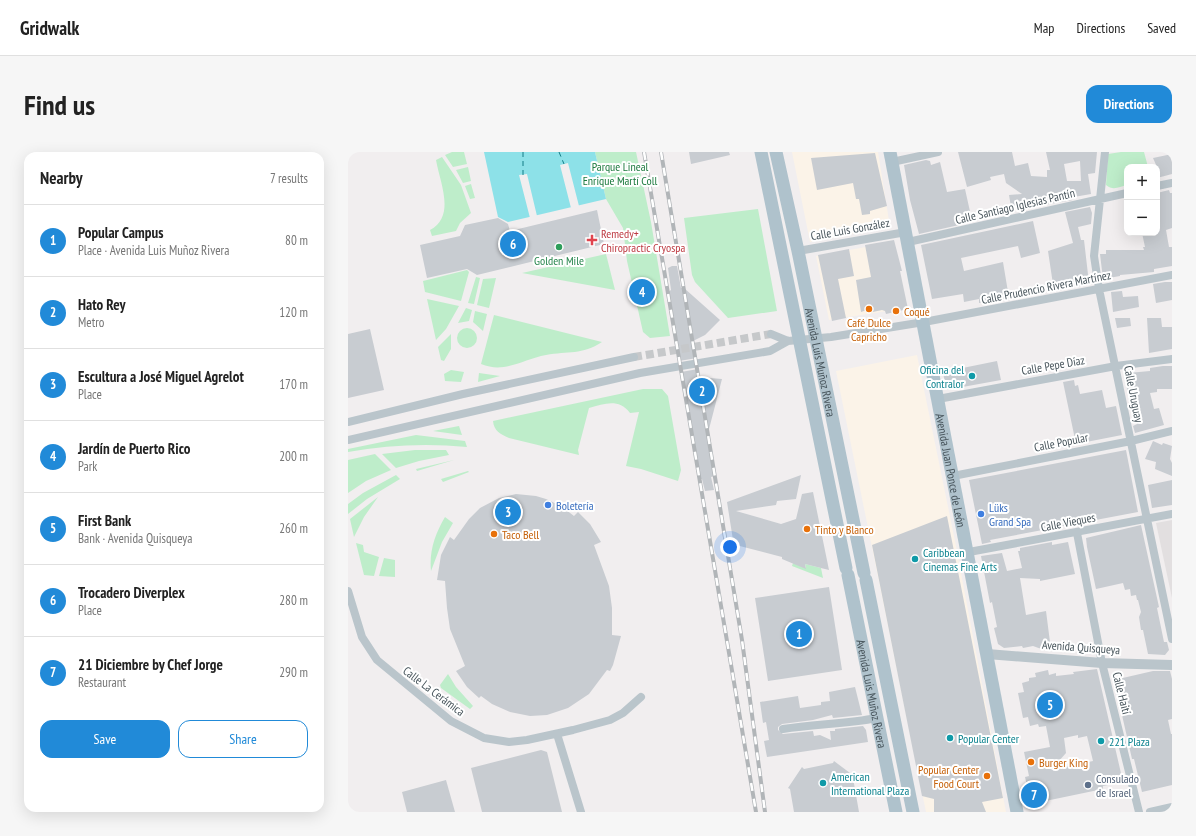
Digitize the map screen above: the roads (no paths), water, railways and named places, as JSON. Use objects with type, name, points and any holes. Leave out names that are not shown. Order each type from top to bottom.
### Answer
[{"type":"main road","name":"Avenida Luis Muñoz Rivera","points":[[761,152],[794,341],[847,572],[896,812]]},
{"type":"main road","name":"Avenida Luis Muñoz Rivera","points":[[776,152],[798,251],[913,812]]},
{"type":"main road","name":"Avenida Juan Ponce de León","points":[[891,157],[954,476],[1017,812]]},
{"type":"street","points":[[891,157],[938,152]]},
{"type":"street","name":"Calle Uruguay","points":[[1104,152],[1101,199],[1095,234],[1094,256],[1099,289],[1172,639]]},
{"type":"street","points":[[1160,185],[1172,183]]},
{"type":"street","name":"Calle Santiago Iglesias Pantín","points":[[907,237],[1124,194]]},
{"type":"street","name":"Calle Luis González","points":[[798,251],[907,237]]},
{"type":"street","name":"Calle Prudencio Rivera Martínez","points":[[794,341],[816,339],[924,322],[1172,275]]},
{"type":"street","points":[[771,334],[794,341]]},
{"type":"street","points":[[348,440],[640,373],[770,351],[794,341]]},
{"type":"street","points":[[348,422],[463,394],[634,357]]},
{"type":"street","name":"Calle Pepe Díaz","points":[[938,399],[1116,366],[1172,359]]},
{"type":"street","name":"Calle Popular","points":[[954,476],[1131,441],[1172,431]]},
{"type":"street","name":"Calle Vieques","points":[[968,552],[1172,514]]},
{"type":"street","name":"Calle Haití","points":[[1076,533],[1102,662],[1138,812]]},
{"type":"street","name":"Calle La Cerámica","points":[[348,591],[362,637],[370,652],[385,668],[451,721],[484,738],[509,742],[557,734],[610,720],[623,713],[641,697]]},
{"type":"street","name":"Avenida Quisqueya","points":[[987,654],[1172,665]]},
{"type":"street","points":[[783,729],[824,724],[850,723],[876,718]]},
{"type":"street","points":[[557,734],[581,812]]},
{"type":"street","points":[[1150,812],[1172,807]]},
{"type":"water","points":[[484,152],[595,152],[606,199],[508,222],[498,217]]},
{"type":"tunnel","points":[[634,357],[771,334]]},
{"type":"railway","points":[[644,152],[756,812]]},
{"type":"railway","points":[[661,152],[742,640],[765,812]]},
{"type":"place","name":"Remedy+ Chiropractic Cryospa","points":[[592,240]]},
{"type":"place","name":"Trocadero Diverplex","points":[[513,244]]},
{"type":"place","name":"Golden Mile","points":[[559,247]]},
{"type":"place","name":"Jardín de Puerto Rico","points":[[642,292]]},
{"type":"place","name":"Café Dulce Capricho","points":[[869,309]]},
{"type":"place","name":"Coqué","points":[[896,311]]},
{"type":"place","name":"Oficina del Contralor","points":[[972,376]]},
{"type":"place","name":"Hato Rey","points":[[702,391]]},
{"type":"place","name":"Boletería","points":[[548,505]]},
{"type":"place","name":"Escultura a José Miguel Agrelot","points":[[508,512]]},
{"type":"place","name":"Lüks Grand Spa","points":[[981,514]]},
{"type":"place","name":"Tinto y Blanco","points":[[807,529]]},
{"type":"place","name":"Taco Bell","points":[[494,534]]},
{"type":"place","name":"Caribbean Cinemas Fine Arts","points":[[915,559]]},
{"type":"place","name":"Popular Campus","points":[[799,634]]},
{"type":"place","name":"First Bank","points":[[1050,705]]},
{"type":"place","name":"Popular Center","points":[[950,738]]},
{"type":"place","name":"221 Plaza","points":[[1101,741]]},
{"type":"place","name":"Burger King","points":[[1031,762]]},
{"type":"place","name":"Popular Center Food Court","points":[[987,776]]},
{"type":"place","name":"American International Plaza","points":[[823,783]]},
{"type":"place","name":"Consulado de Israel","points":[[1088,785]]},
{"type":"place","name":"21 Diciembre by Chef Jorge","points":[[1034,795]]},
{"type":"park label","name":"Parque Lineal Enrique Martí Coll","points":[[620,173]]}]
